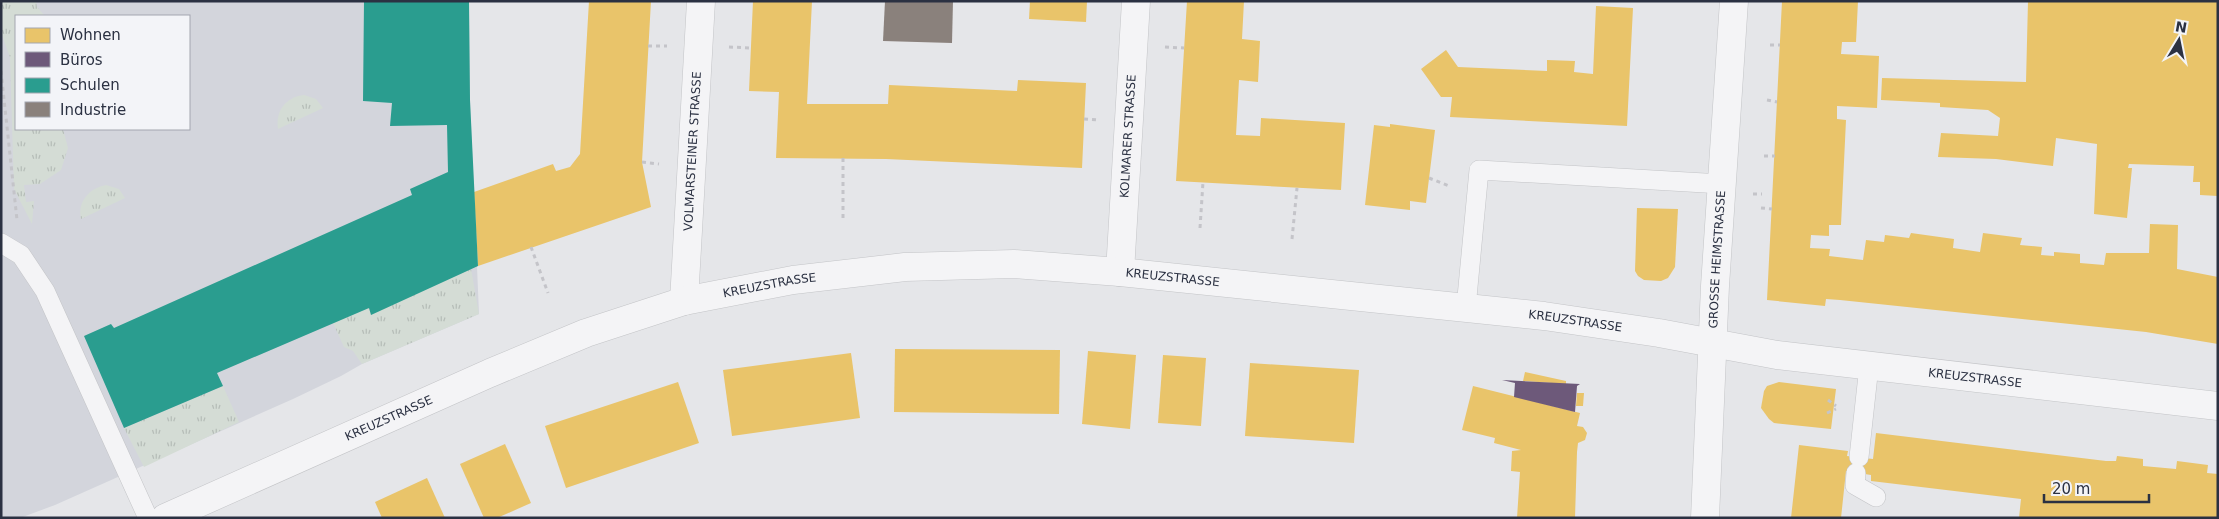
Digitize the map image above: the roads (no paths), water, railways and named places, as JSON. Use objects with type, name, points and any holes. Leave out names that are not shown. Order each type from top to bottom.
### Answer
[{"type":"street","name":"VOLMARSTEINER STRASSE","points":[[684,301],[702,1]]},
{"type":"street","name":"KOLMARER STRASSE","points":[[1120,272],[1136,1]]},
{"type":"street","name":"GROSSE HEIMSTRASSE","points":[[1705,518],[1712,342],[1734,1]]},
{"type":"street","name":"KREUZSTRASSE","points":[[165,518],[490,373],[586,333],[684,301],[793,280],[905,266],[1014,264],[1120,272],[1544,316],[1712,342],[1776,355],[2218,406]]},
{"type":"lane","points":[[1466,308],[1479,170],[1722,184]]},
{"type":"lane","points":[[1,243],[21,256],[45,291],[148,518]]},
{"type":"lane","points":[[1869,366],[1855,485],[1876,498]]}]
